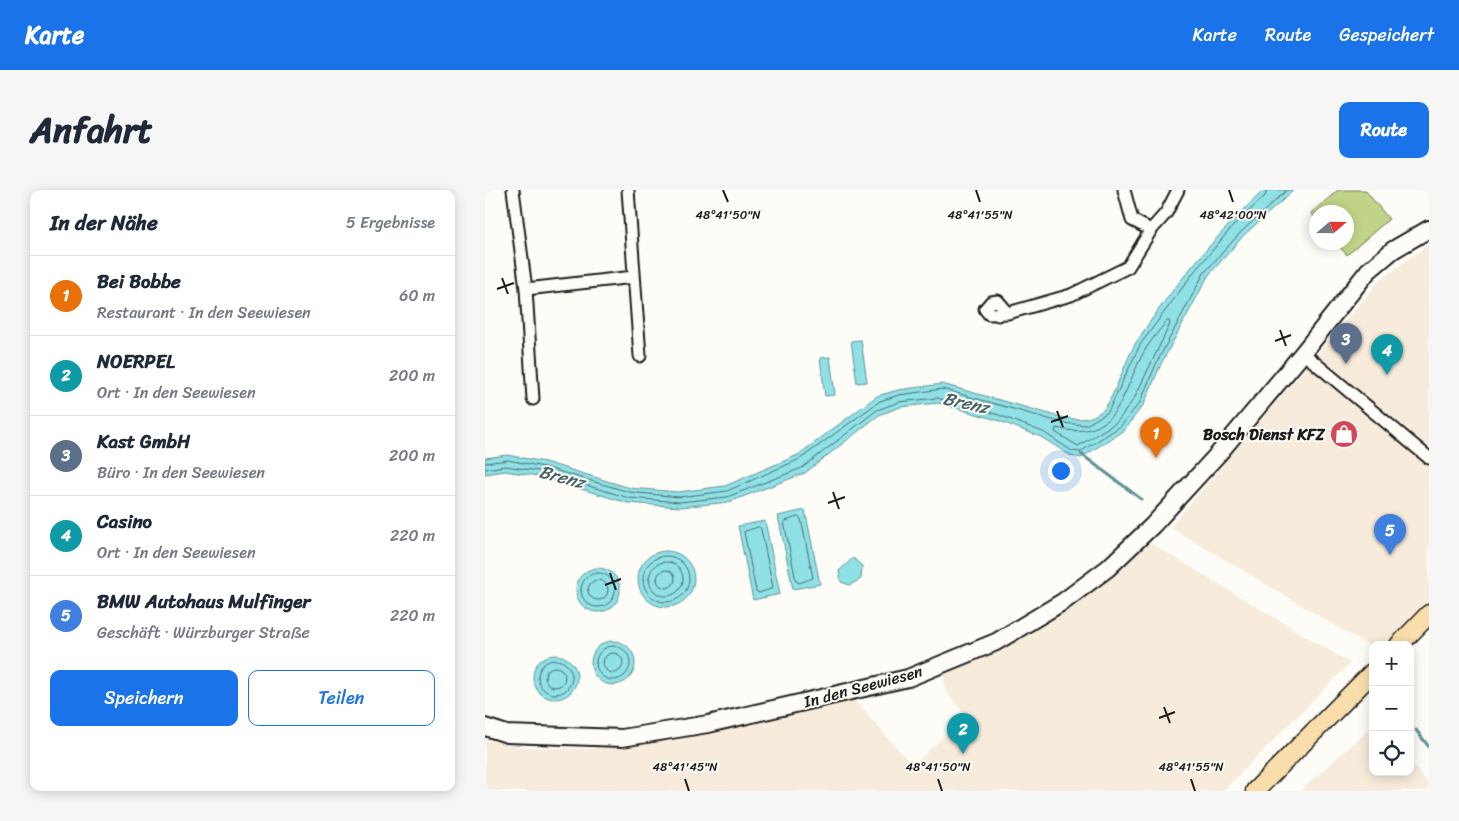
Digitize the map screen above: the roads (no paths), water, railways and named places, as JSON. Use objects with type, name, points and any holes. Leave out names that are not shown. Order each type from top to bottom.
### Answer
[{"type":"main road","points":[[1403,641],[1429,614]]},
{"type":"main road","points":[[1255,791],[1369,676]]},
{"type":"street","points":[[513,190],[527,289],[533,399]]},
{"type":"street","points":[[628,190],[640,356]]},
{"type":"street","points":[[1124,190],[1132,220],[1151,230]]},
{"type":"street","points":[[998,315],[1071,295],[1127,267],[1151,230],[1165,213],[1178,190]]},
{"type":"street","name":"In den Seewiesen","points":[[485,727],[507,734],[622,738],[708,724],[908,678],[996,642],[1064,601],[1108,568],[1153,525],[1208,466],[1303,354],[1368,271],[1393,250],[1429,229]]},
{"type":"street","points":[[527,289],[634,277]]},
{"type":"street","points":[[1303,354],[1429,458]]},
{"type":"water","name":"Brenz","points":[[1264,190],[1294,190],[1244,235],[1208,276],[1161,364],[1144,404],[1124,430],[1081,458],[1071,456],[1041,437],[997,420],[938,403],[900,407],[879,415],[805,473],[729,502],[680,507],[628,503],[538,476],[505,471],[485,474],[485,458],[507,455],[545,462],[630,488],[678,492],[725,486],[798,455],[877,396],[898,390],[942,384],[1064,418],[1080,419],[1089,417],[1103,410],[1107,405],[1137,341],[1180,281],[1212,243]]},
{"type":"water","points":[[861,340],[867,382],[857,383],[851,341]]},
{"type":"water","points":[[830,357],[835,395],[825,396],[820,358]]},
{"type":"water","points":[[805,510],[820,584],[793,589],[778,516]]},
{"type":"water","points":[[765,521],[780,594],[753,600],[738,526]]},
{"type":"water","points":[[661,551],[671,551],[686,559],[692,568],[694,579],[692,590],[686,599],[671,607],[661,607],[650,602],[643,595],[638,584],[638,574],[643,563],[650,556]]},
{"type":"water","points":[[853,558],[862,566],[861,579],[850,585],[841,582],[839,571]]},
{"type":"water","points":[[598,568],[610,572],[616,578],[620,590],[616,602],[610,608],[598,612],[586,608],[580,602],[576,590],[580,578],[586,572]]},
{"type":"water","points":[[613,641],[625,645],[631,651],[635,663],[631,675],[625,681],[613,685],[601,681],[595,675],[591,663],[595,651],[601,645]]},
{"type":"water","points":[[555,655],[567,659],[573,665],[577,677],[573,689],[567,695],[555,699],[543,695],[537,689],[533,677],[537,665],[543,659]]},
{"type":"waterway","points":[[1081,454],[1141,499]]},
{"type":"waterway","points":[[1416,730],[1429,747]]},
{"type":"place","name":"Kast GmbH","points":[[1346,364]]},
{"type":"place","name":"Casino","points":[[1387,375]]},
{"type":"place","name":"Bosch Dienst KFZ","points":[[1344,434]]},
{"type":"place","name":"Bei Bobbe","points":[[1156,458]]},
{"type":"place","name":"BMW Autohaus Mulfinger","points":[[1390,555]]},
{"type":"place","name":"NOERPEL","points":[[963,754]]}]
